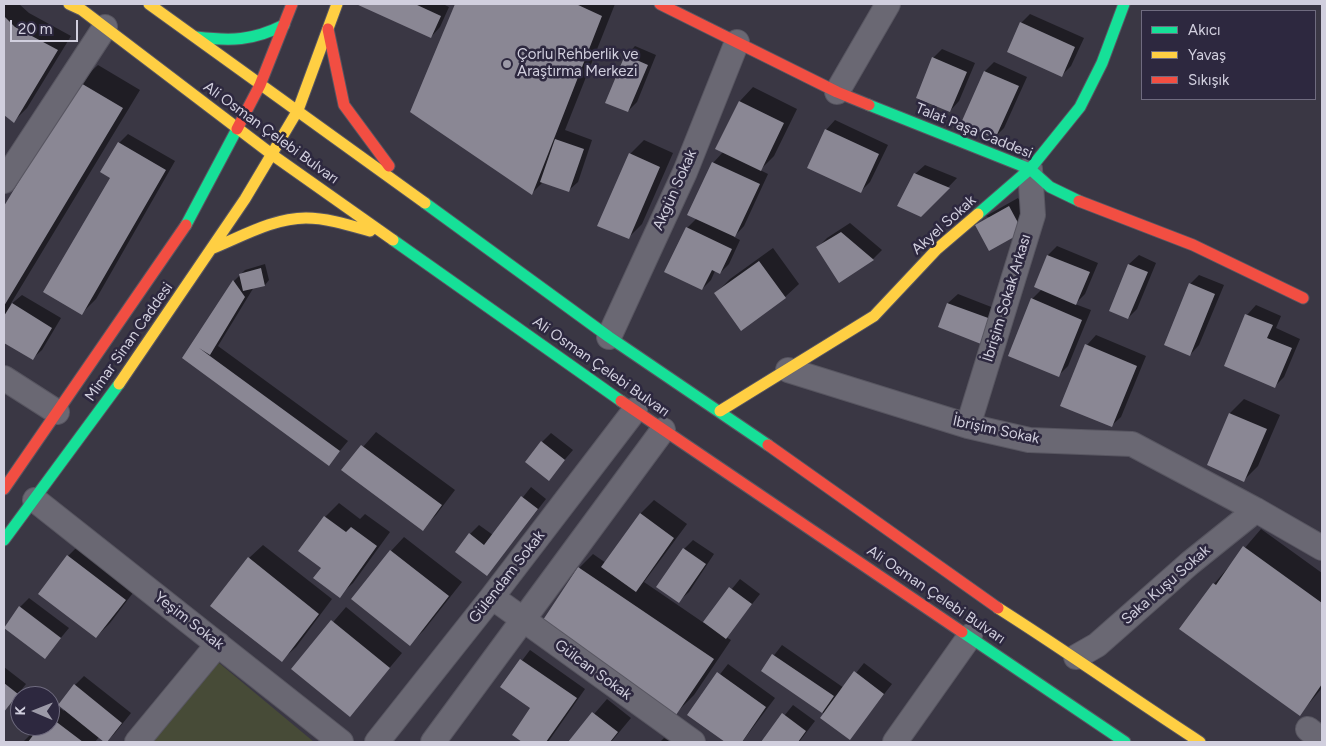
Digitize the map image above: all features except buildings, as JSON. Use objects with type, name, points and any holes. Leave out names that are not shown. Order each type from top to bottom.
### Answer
[{"type":"main road","name":"Ali Osman Çelebi Bulvarı","points":[[69,4],[82,10],[105,27],[274,156],[663,430],[1125,742]]},
{"type":"main road","name":"Ali Osman Çelebi Bulvarı","points":[[149,4],[260,85],[298,110],[609,337],[720,411],[990,604],[1076,658],[1112,685],[1200,742]]},
{"type":"main road","name":"Mimar Sinan Caddesi","points":[[4,488],[178,238],[260,85],[292,4]]},
{"type":"main road","name":"Mimar Sinan Caddesi","points":[[4,540],[149,341],[274,156],[298,110],[337,4]]},
{"type":"main road","name":"Talat Paşa Caddesi","points":[[660,4],[837,92],[1030,169],[1050,187],[1068,197],[1192,245],[1303,298]]},
{"type":"main road","name":"Akyel Sokak","points":[[720,411],[874,316],[937,249],[1030,169],[1080,107],[1102,62],[1124,4]]},
{"type":"main road","points":[[194,37],[235,42],[260,38],[284,25]]},
{"type":"main road","points":[[328,29],[344,105],[407,189]]},
{"type":"main road","points":[[211,249],[270,225],[304,218],[341,223],[388,236]]},
{"type":"street","points":[[837,92],[888,4]]},
{"type":"street","points":[[4,181],[105,27]]},
{"type":"street","name":"Akgün Sokak","points":[[609,337],[685,172],[737,42]]},
{"type":"street","name":"İbrişim Sokak Arkası","points":[[968,426],[1033,215],[1030,169]]},
{"type":"street","name":"İbrişim Sokak","points":[[788,370],[968,426],[1029,440],[1132,444],[1256,510],[1322,548]]},
{"type":"street","points":[[4,378],[57,412]]},
{"type":"street","name":"Gülendam Sokak","points":[[377,742],[492,597],[635,410]]},
{"type":"street","points":[[433,742],[663,430]]},
{"type":"street","name":"Yeşim Sokak","points":[[35,500],[341,742]]},
{"type":"street","name":"Saka Kuşu Sokak","points":[[1076,658],[1097,645],[1190,563],[1256,510]]},
{"type":"street","name":"Gülcan Sokak","points":[[492,597],[693,742]]},
{"type":"street","points":[[895,742],[970,636]]},
{"type":"street","points":[[137,742],[218,644]]},
{"type":"green space","points":[[213,658],[314,742],[143,742]]},
{"type":"traffic: fast","points":[[978,214],[1030,169],[1080,107],[1102,63],[1124,4]]},
{"type":"traffic: fast","points":[[196,37],[220,39],[251,37],[284,25]]},
{"type":"traffic: fast","points":[[869,105],[1030,169],[1050,187],[1079,201]]},
{"type":"traffic: fast","points":[[186,225],[237,129]]},
{"type":"traffic: fast","points":[[425,203],[609,337],[768,445]]},
{"type":"traffic: fast","points":[[393,240],[621,401]]},
{"type":"traffic: fast","points":[[4,540],[119,384]]},
{"type":"traffic: fast","points":[[962,632],[1125,742]]},
{"type":"traffic: slow","points":[[69,4],[82,10],[274,156],[393,240]]},
{"type":"traffic: slow","points":[[149,4],[425,203]]},
{"type":"traffic: slow","points":[[298,110],[337,4]]},
{"type":"traffic: slow","points":[[119,384],[245,199],[298,110]]},
{"type":"traffic: slow","points":[[720,411],[874,316],[937,249],[978,214]]},
{"type":"traffic: slow","points":[[211,249],[257,229],[294,219],[322,219],[370,231]]},
{"type":"traffic: slow","points":[[998,608],[1200,742]]},
{"type":"traffic: jam","points":[[237,129],[260,85],[292,4]]},
{"type":"traffic: jam","points":[[660,4],[837,92],[869,105]]},
{"type":"traffic: jam","points":[[328,29],[344,105],[389,166]]},
{"type":"traffic: jam","points":[[1079,201],[1193,245],[1303,298]]},
{"type":"traffic: jam","points":[[4,489],[186,225]]},
{"type":"traffic: jam","points":[[621,401],[962,632]]},
{"type":"traffic: jam","points":[[768,445],[998,608]]},
{"type":"place","name":"Çorlu Rehberlik ve Araştırma Merkezi","points":[[507,64]]}]
